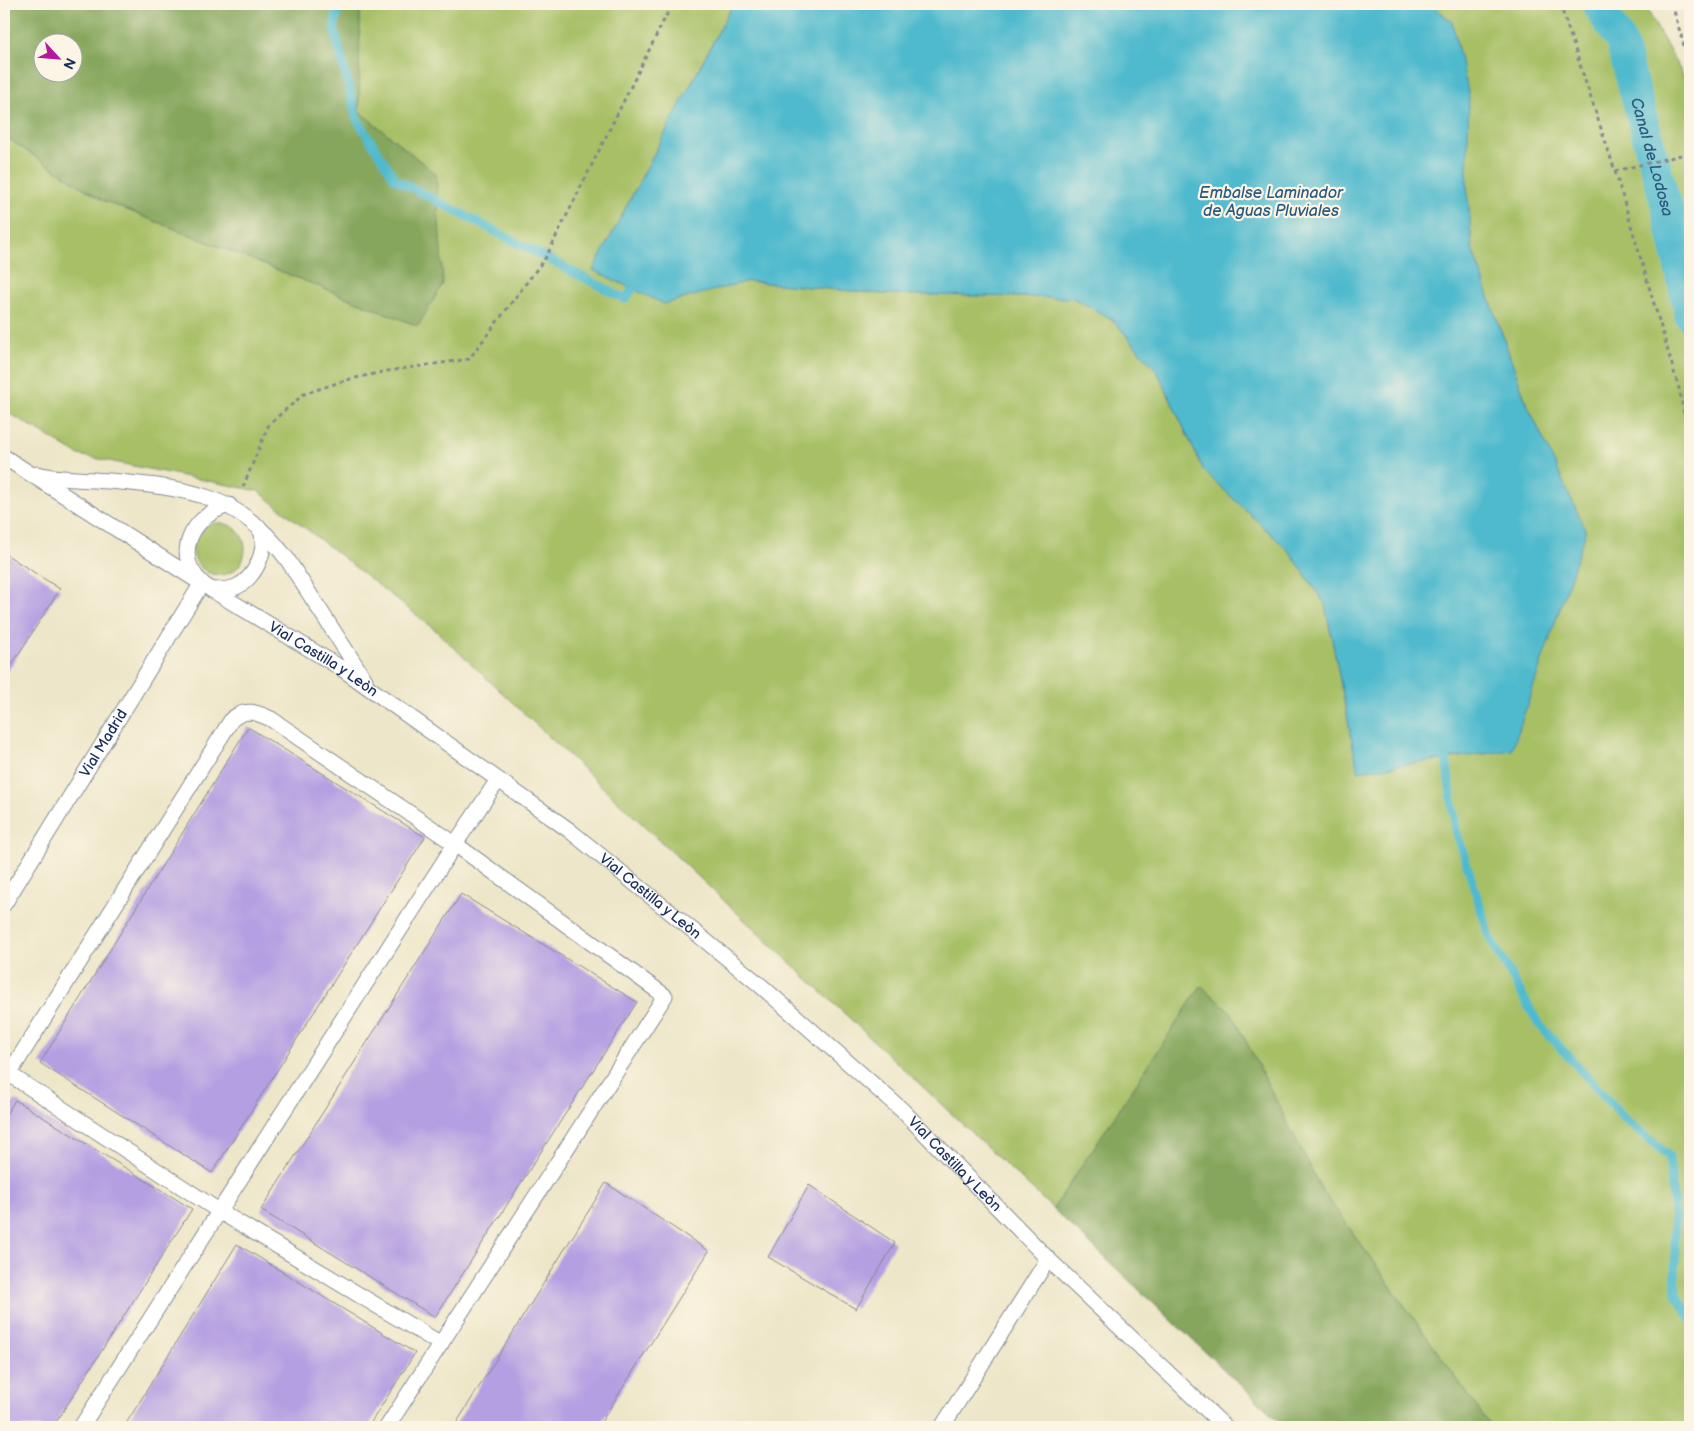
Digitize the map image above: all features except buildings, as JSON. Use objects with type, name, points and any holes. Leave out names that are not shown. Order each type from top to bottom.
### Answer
[{"type":"lane","name":"Vial Castilla y Leòn","points":[[4,457],[207,586],[341,668],[569,830],[760,985],[903,1112],[1048,1259],[1224,1427]]},
{"type":"lane","points":[[24,470],[60,479],[109,481],[164,488],[206,496],[233,504],[259,526],[287,559],[371,690]]},
{"type":"lane","points":[[233,504],[207,514],[197,525],[188,540],[190,563],[194,576],[207,586],[234,588],[249,576],[262,552],[263,534],[259,526]]},
{"type":"lane","name":"Vial Madrid","points":[[4,904],[207,586]]},
{"type":"lane","points":[[387,1427],[441,1344],[665,996],[455,844],[271,719],[255,712],[241,712],[232,719],[6,1078],[219,1211],[441,1344]]},
{"type":"lane","points":[[81,1427],[498,780]]},
{"type":"lane","points":[[942,1427],[1048,1259]]},
{"type":"path","points":[[233,504],[269,424],[304,394],[346,380],[387,371],[468,359],[549,251],[672,4]]},
{"type":"path","points":[[1560,4],[1616,171],[1680,392],[1690,448]]},
{"type":"path","points":[[1672,4],[1690,66]]},
{"type":"path","points":[[1616,171],[1690,153]]},
{"type":"green space","points":[[4,4],[360,4],[359,111],[436,174],[443,284],[418,326],[102,200],[4,136]]},
{"type":"green space","points":[[360,4],[733,4],[593,270],[664,303],[747,281],[883,294],[1073,298],[1112,319],[1157,371],[1204,471],[1290,552],[1325,604],[1358,770],[1585,531],[1526,402],[1472,248],[1452,22],[1431,4],[1644,4],[1690,88],[1690,1427],[1491,1427],[1320,1187],[1231,1012],[1201,986],[1053,1209],[433,628],[258,491],[79,455],[4,410],[4,136],[102,200],[418,326],[436,174],[359,111]]},
{"type":"green space","points":[[219,523],[233,527],[241,535],[245,549],[241,563],[233,571],[219,575],[205,571],[197,563],[193,549],[197,535],[205,527]]},
{"type":"green space","points":[[1201,986],[1231,1012],[1320,1187],[1491,1427],[1285,1427],[1053,1209]]},
{"type":"water","name":"Embalse Laminador de Aguas Pluviales","points":[[733,4],[1431,4],[1452,22],[1469,96],[1467,182],[1472,248],[1526,402],[1586,531],[1512,750],[1358,771],[1325,604],[1290,552],[1204,471],[1157,371],[1112,319],[1073,298],[883,294],[748,281],[664,304],[593,270]]},
{"type":"waterway","points":[[339,4],[334,28],[357,119],[395,179],[625,299],[640,280]]},
{"type":"waterway","name":"Canal de Lodosa","points":[[1597,4],[1621,42],[1667,208],[1690,316]]},
{"type":"waterway","points":[[1441,750],[1446,759],[1456,830],[1490,938],[1538,1023],[1627,1121],[1669,1156],[1674,1209],[1676,1294],[1690,1318]]}]
